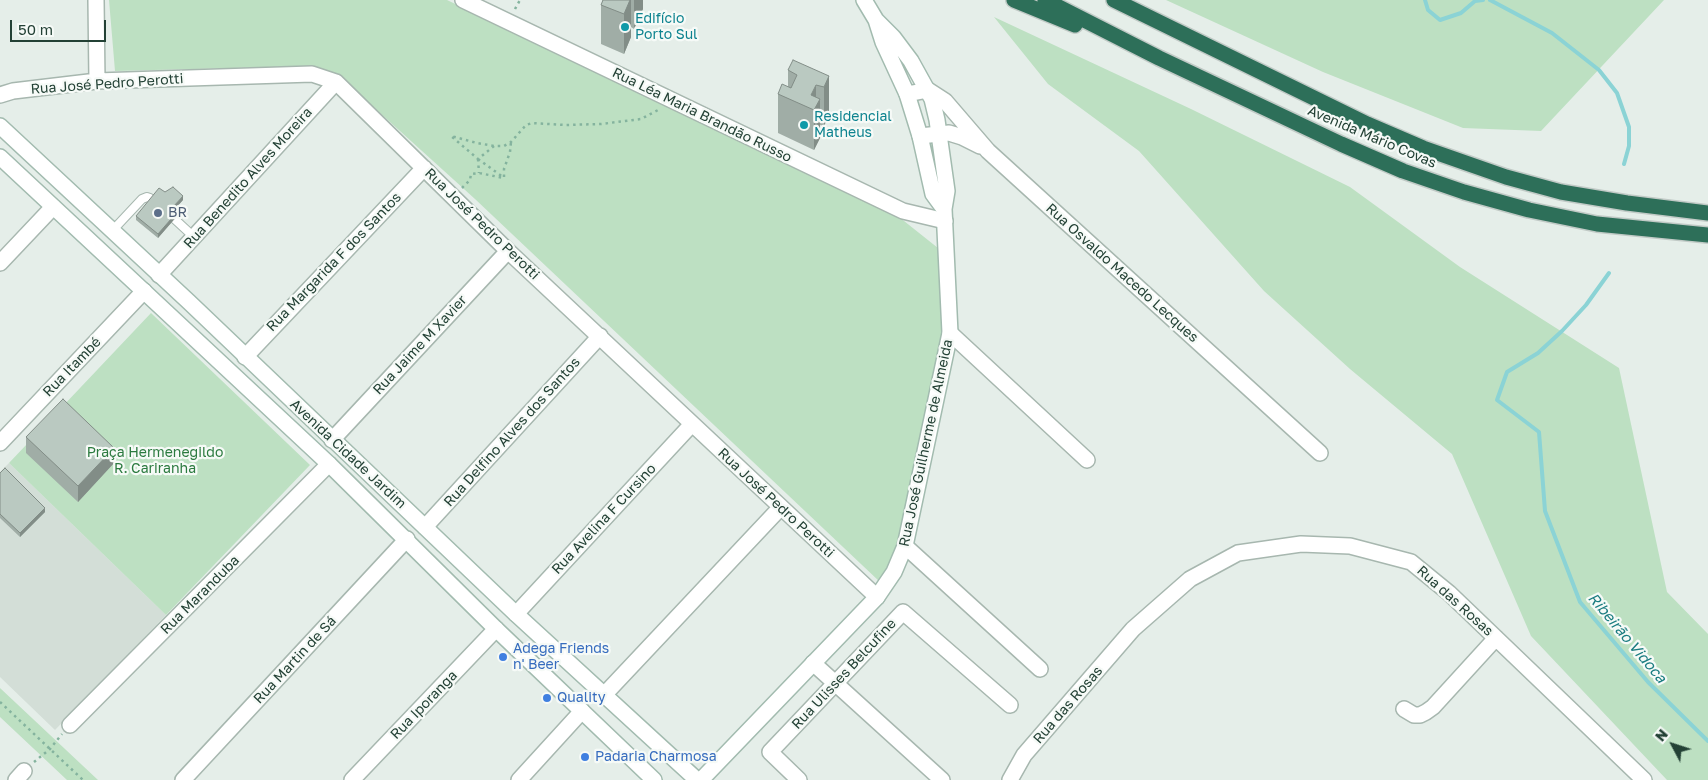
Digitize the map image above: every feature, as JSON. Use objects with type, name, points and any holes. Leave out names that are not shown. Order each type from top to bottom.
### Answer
[{"type":"highway","points":[[1014,0],[1159,58]]},
{"type":"highway","name":"Avenida Mário Covas","points":[[1045,0],[1159,58],[1341,144],[1403,171],[1464,192],[1528,210],[1597,224],[1708,235]]},
{"type":"highway","name":"Avenida Mário Covas","points":[[1114,0],[1367,124],[1450,158],[1506,177],[1561,192],[1627,203],[1708,213]]},
{"type":"street","points":[[96,0],[97,81]]},
{"type":"street","name":"Rua Léa Maria Brandão Russo","points":[[463,0],[903,212],[944,215]]},
{"type":"street","name":"Rua José Guilherme de Almeida","points":[[864,0],[876,20],[883,42],[907,94],[920,136],[933,194],[944,215]]},
{"type":"street","name":"Rua José Guilherme de Almeida","points":[[701,780],[876,597],[894,572],[905,546],[950,333],[944,215],[947,191],[932,99],[911,61],[893,37],[876,20]]},
{"type":"street","name":"Rua José Pedro Perotti","points":[[0,95],[13,91],[97,81],[312,74],[336,82],[508,251],[876,597]]},
{"type":"street","name":"Rua Benedito Alves Moreira","points":[[159,275],[336,82]]},
{"type":"street","points":[[907,94],[928,90]]},
{"type":"street","name":"Rua Osvaldo Macedo Lecques","points":[[928,90],[945,101],[988,151],[1320,453]]},
{"type":"street","name":"Avenida Cidade Jardim","points":[[0,126],[189,302],[516,614],[696,780]]},
{"type":"street","points":[[920,136],[949,133],[962,137],[988,151]]},
{"type":"street","name":"Avenida Cidade Jardim","points":[[0,157],[329,464],[533,665],[654,780]]},
{"type":"street","name":"Rua Margarida F dos Santos","points":[[245,357],[424,168]]},
{"type":"street","points":[[0,263],[53,207]]},
{"type":"street","name":"Rua Jaime M Xavier","points":[[332,440],[508,251]]},
{"type":"street","name":"Rua Itambé","points":[[0,443],[144,291]]},
{"type":"street","points":[[173,318],[189,302]]},
{"type":"street","points":[[950,333],[1087,460]]},
{"type":"street","name":"Rua Delfino Alves dos Santos","points":[[425,527],[600,336]]},
{"type":"street","name":"Rua Avelina F Cursino","points":[[516,614],[692,424]]},
{"type":"street","name":"Rua Maranduba","points":[[70,725],[329,464]]},
{"type":"street","points":[[604,695],[781,507]]},
{"type":"street","name":"Rua Martin de Sá","points":[[183,780],[407,539]]},
{"type":"street","name":"Rua das Rosas","points":[[1010,780],[1024,754],[1133,629],[1190,578],[1238,553],[1301,544],[1350,546],[1411,562],[1449,593],[1644,780]]},
{"type":"street","points":[[905,546],[1040,669]]},
{"type":"street","name":"Rua Ulisses Belcufine","points":[[799,780],[770,752],[902,612],[1010,705]]},
{"type":"street","name":"Rua Iporanga","points":[[352,780],[496,629]]},
{"type":"street","points":[[1404,708],[1414,715],[1426,712],[1496,638]]},
{"type":"street","points":[[533,665],[552,647]]},
{"type":"street","points":[[814,663],[942,780]]},
{"type":"street","points":[[518,780],[582,711]]},
{"type":"lane","points":[[112,231],[146,197],[150,198],[194,237]]},
{"type":"path","points":[[504,178],[451,136],[494,146],[504,146],[511,142],[526,125],[532,123],[586,125],[623,122],[641,119],[658,111],[663,104]]},
{"type":"path","points":[[504,178],[504,169],[510,152],[511,142]]},
{"type":"path","points":[[478,159],[494,146]]},
{"type":"path","points":[[478,159],[479,173]]},
{"type":"path","points":[[452,195],[466,185],[471,174],[479,173],[504,178]]},
{"type":"path","points":[[0,702],[83,780]]},
{"type":"path","points":[[20,776],[50,749],[70,725]]},
{"type":"shaded area","points":[[9,463],[166,615],[55,730],[0,677],[0,472]]},
{"type":"green space","points":[[109,0],[447,0],[899,217],[943,252],[944,331],[899,541],[880,582],[475,199],[337,74],[311,66],[115,71]]},
{"type":"green space","points":[[1166,0],[1664,0],[1541,131],[1463,128],[1323,72]]},
{"type":"green space","points":[[994,17],[1191,109],[1350,187],[1460,267],[1619,368],[1667,592],[1708,634],[1708,780],[1667,780],[1531,636],[1452,454],[1350,369],[1264,291],[1139,151],[1048,84]]},
{"type":"green space","name":"Praça Hermenegildo R. Cariranha","points":[[151,313],[310,465],[166,615],[9,463]]},
{"type":"green space","points":[[0,688],[98,780],[67,780],[0,717]]},
{"type":"building","points":[[603,0],[630,0],[624,14],[601,5]]},
{"type":"building","points":[[793,60],[829,76],[824,87],[816,85],[811,95],[820,99],[814,110],[778,94],[782,84],[791,88],[797,75],[788,70]]},
{"type":"building","name":"BR","points":[[173,187],[183,196],[173,207],[178,211],[158,234],[136,216],[159,188],[165,192]]},
{"type":"building","points":[[63,399],[114,448],[78,486],[26,437]]},
{"type":"building","points":[[5,468],[45,508],[20,533],[0,514],[0,473]]},
{"type":"waterway","name":"Ribeirão Vidoca","points":[[1425,0],[1428,10],[1440,20],[1461,13],[1475,1],[1483,0]]},
{"type":"waterway","name":"Ribeirão Vidoca","points":[[1490,0],[1552,33],[1599,70],[1617,93],[1629,127],[1629,146],[1624,164]]},
{"type":"waterway","name":"Ribeirão Vidoca","points":[[1609,273],[1586,305],[1562,331],[1538,353],[1507,372],[1497,400],[1539,432],[1545,511],[1580,602],[1648,682],[1708,741]]},
{"type":"place","name":"Edifício Porto Sul","points":[[625,27]]},
{"type":"place","name":"Residencial Matheus","points":[[804,125]]},
{"type":"place","name":"BR","points":[[158,213]]},
{"type":"place","name":"Adega Friends n' Beer","points":[[503,657]]},
{"type":"place","name":"Quality","points":[[547,698]]},
{"type":"place","name":"Padaria Charmosa","points":[[585,757]]}]
